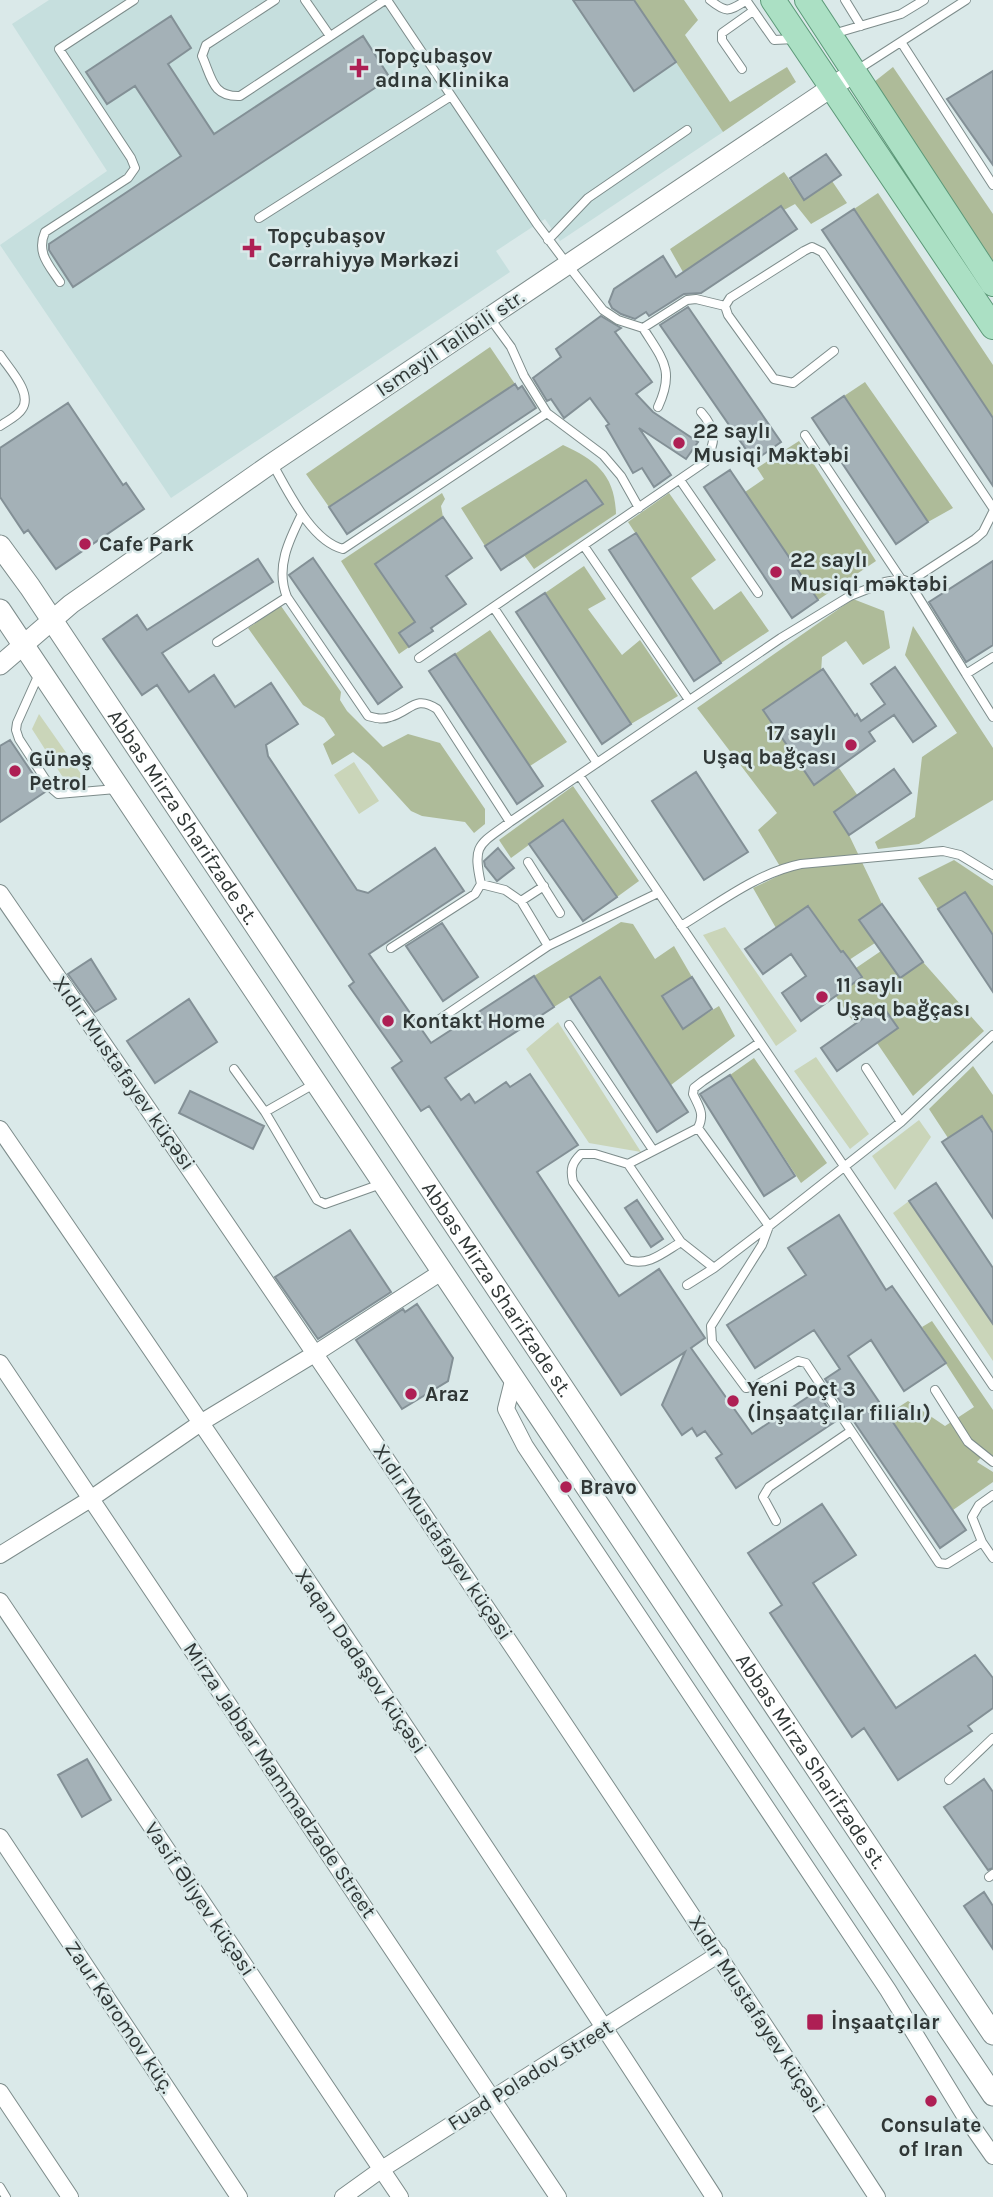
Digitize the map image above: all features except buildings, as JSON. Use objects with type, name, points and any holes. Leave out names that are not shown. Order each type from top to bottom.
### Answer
[{"type":"main road","points":[[807,0],[990,274]]},
{"type":"main road","points":[[763,5],[799,39],[993,327]]},
{"type":"main road","name":"Abbas Mirza Sharifzade st.","points":[[0,546],[993,2035]]},
{"type":"main road","points":[[0,610],[22,644]]},
{"type":"main road","name":"Abbas Mirza Sharifzade st.","points":[[22,644],[993,2095]]},
{"type":"main road","points":[[270,1013],[299,994]]},
{"type":"street","name":"Ismayil Talibili str.","points":[[0,665],[51,620],[272,463],[854,72]]},
{"type":"street","name":"Xıdır Mustafayev küçəsi","points":[[0,893],[316,1353],[719,1954],[877,2197]]},
{"type":"street","name":"Xaqan Dadaşov küçəsi","points":[[0,1129],[202,1422],[605,2027],[714,2197]]},
{"type":"street","points":[[0,1555],[92,1497],[202,1422],[443,1271]]},
{"type":"street","name":"Mirza Jabbar Mammadzade Street","points":[[0,1363],[558,2197]]},
{"type":"street","points":[[514,1377],[506,1409],[525,1446],[888,1990],[965,2116],[993,2156]]},
{"type":"street","name":"Vasif Əliyev küçəsi","points":[[0,1601],[400,2197]]},
{"type":"street","name":"Zaur Kəromov küç.","points":[[0,1837],[239,2197]]},
{"type":"street","name":"Fuad Poladov Street","points":[[343,2197],[382,2169],[719,1954]]},
{"type":"street","points":[[0,2092],[70,2197]]},
{"type":"lane","points":[[60,282],[43,255],[40,243],[45,232],[128,178],[135,168],[59,49],[134,0]]},
{"type":"lane","points":[[275,0],[206,46],[202,56],[217,90],[227,97],[240,96],[386,0],[548,240],[603,310],[618,320],[643,328],[668,374],[667,388],[658,407]]},
{"type":"lane","points":[[305,0],[330,36]]},
{"type":"lane","points":[[710,0],[727,10],[746,0],[763,5]]},
{"type":"lane","points":[[845,0],[861,26]]},
{"type":"lane","points":[[830,35],[901,14],[924,0]]},
{"type":"lane","points":[[854,72],[966,0]]},
{"type":"lane","points":[[742,69],[722,40],[722,33],[763,5]]},
{"type":"lane","points":[[901,42],[993,185]]},
{"type":"lane","points":[[258,218],[451,96]]},
{"type":"lane","points":[[548,240],[588,198],[687,130]]},
{"type":"lane","points":[[391,948],[475,894],[481,884],[476,861],[477,852],[483,842],[510,822],[780,638],[868,587],[905,581],[975,540],[983,532],[993,510],[822,252],[812,247],[804,251],[730,298],[725,306]]},
{"type":"lane","points":[[643,328],[687,300],[696,299],[725,306]]},
{"type":"lane","points":[[725,306],[728,315],[774,379],[793,383],[834,351]]},
{"type":"lane","points":[[489,317],[510,347],[547,413],[603,455],[621,476],[639,508]]},
{"type":"lane","points":[[0,355],[23,389],[26,401],[21,411],[0,426]]},
{"type":"lane","points":[[419,658],[705,462],[712,451],[712,425],[701,412]]},
{"type":"lane","points":[[272,463],[302,514],[328,544],[343,549],[547,413]]},
{"type":"lane","points":[[805,435],[905,581],[993,717]]},
{"type":"lane","points":[[680,480],[758,593]]},
{"type":"lane","points":[[302,514],[288,541],[284,558],[282,575],[287,597],[368,716],[380,719],[393,717],[415,704],[428,703],[437,709],[510,822]]},
{"type":"lane","points":[[584,546],[689,700]]},
{"type":"lane","points":[[217,642],[287,597]]},
{"type":"lane","points":[[494,608],[597,763]]},
{"type":"lane","points":[[966,674],[993,657]]},
{"type":"lane","points":[[40,671],[16,730],[51,788],[58,794],[120,789]]},
{"type":"lane","points":[[579,775],[993,1387]]},
{"type":"lane","points":[[681,926],[766,875],[802,864],[943,852],[960,855],[993,875]]},
{"type":"lane","points":[[528,863],[561,912]]},
{"type":"lane","points":[[481,884],[505,890],[521,901],[548,946]]},
{"type":"lane","points":[[521,901],[544,886]]},
{"type":"lane","points":[[431,1025],[548,946],[659,893]]},
{"type":"lane","points":[[569,1025],[653,1150]]},
{"type":"lane","points":[[687,1284],[714,1268],[901,1122],[993,1035]]},
{"type":"lane","points":[[628,1164],[698,1128],[702,1119],[693,1094],[695,1088],[759,1043]]},
{"type":"lane","points":[[234,1069],[265,1112],[317,1200],[325,1204],[384,1183]]},
{"type":"lane","points":[[866,1069],[901,1122]]},
{"type":"lane","points":[[265,1112],[317,1082]]},
{"type":"lane","points":[[698,1128],[769,1226]]},
{"type":"lane","points":[[681,1242],[649,1261],[638,1263],[628,1260],[573,1182],[570,1170],[574,1161],[581,1154],[595,1154],[628,1164],[681,1242],[714,1268]]},
{"type":"lane","points":[[769,1226],[762,1245],[711,1326],[712,1342],[746,1388],[755,1386],[798,1361],[806,1363],[939,1563],[947,1564],[982,1542]]},
{"type":"lane","points":[[935,1390],[968,1442],[993,1462]]},
{"type":"lane","points":[[776,1521],[763,1497],[769,1487],[851,1431]]},
{"type":"lane","points":[[993,1495],[979,1505],[972,1517],[982,1542],[993,1558]]},
{"type":"lane","points":[[948,1780],[993,1738]]},
{"type":"lane","points":[[0,2188],[6,2197]]},
{"type":"shaded area","name":"Topçubaşov Cərrahiyyə Mərkəzi","points":[[49,0],[634,0],[723,132],[560,241],[545,219],[496,251],[510,272],[171,498],[0,245],[107,171],[12,24]]},
{"type":"green space","points":[[634,0],[684,0],[698,20],[685,35],[730,102],[787,67],[796,82],[723,132]]},
{"type":"green space","points":[[893,67],[993,214],[993,261],[874,82]]},
{"type":"green space","points":[[784,172],[804,200],[832,181],[847,203],[811,224],[795,204],[784,210],[781,206],[683,272],[670,249]]},
{"type":"green space","points":[[878,193],[993,365],[993,418],[854,209]]},
{"type":"green space","points":[[490,347],[515,384],[329,507],[306,474]]},
{"type":"green space","points":[[865,382],[953,508],[928,522],[844,396]]},
{"type":"green space","points":[[799,441],[876,561],[818,600],[745,492],[764,479],[757,468]]},
{"type":"green space","points":[[563,445],[601,470],[612,489],[616,514],[534,569],[524,555],[602,505],[586,480],[485,546],[461,508]]},
{"type":"green space","points":[[442,493],[445,499],[441,506],[443,517],[375,564],[415,622],[400,633],[409,647],[399,654],[341,561]]},
{"type":"green space","points":[[669,493],[716,560],[691,578],[714,610],[741,591],[769,631],[721,663],[628,522]]},
{"type":"green space","points":[[584,566],[606,599],[588,609],[622,655],[640,640],[678,696],[631,724],[545,593]]},
{"type":"green space","points":[[853,599],[884,611],[890,648],[863,665],[846,641],[822,657],[814,784],[839,768],[858,796],[834,812],[849,835],[882,904],[859,920],[875,943],[849,960],[842,951],[816,970],[800,948],[825,930],[809,906],[776,928],[753,888],[784,873],[758,830],[777,813],[697,708]]},
{"type":"green space","points":[[281,606],[341,692],[340,700],[347,711],[383,747],[408,734],[440,743],[485,809],[485,824],[474,833],[465,822],[422,816],[411,811],[369,765],[353,752],[332,765],[323,744],[335,735],[324,718],[303,705],[248,628]]},
{"type":"green space","points":[[913,626],[993,748],[993,800],[919,844],[878,849],[875,842],[915,817],[922,757],[957,733],[905,655]]},
{"type":"green space","points":[[490,630],[567,742],[530,766],[455,654]]},
{"type":"green space","points":[[39,714],[84,778],[64,779],[32,729]]},
{"type":"green space","points":[[354,762],[379,801],[359,814],[334,775]]},
{"type":"green space","points":[[573,786],[639,881],[617,897],[563,820],[511,858],[499,840]]},
{"type":"green space","points":[[954,860],[993,886],[993,935],[965,892],[938,909],[918,878]]},
{"type":"green space","points":[[621,922],[633,924],[655,959],[674,946],[692,977],[683,1028],[719,1006],[735,1036],[671,1085],[600,978],[554,1007],[534,976]]},
{"type":"green space","points":[[725,927],[797,1031],[776,1046],[703,935]]},
{"type":"green space","points":[[881,951],[900,978],[923,962],[984,1031],[913,1096],[877,1043],[898,1028],[882,1005],[854,1023],[835,995],[862,977],[856,968]]},
{"type":"green space","points":[[558,1022],[641,1152],[589,1143],[526,1049]]},
{"type":"green space","points":[[816,1057],[869,1134],[850,1149],[794,1071]]},
{"type":"green space","points":[[754,1058],[827,1163],[801,1183],[730,1075]]},
{"type":"green space","points":[[973,1066],[993,1095],[993,1133],[981,1116],[948,1138],[929,1109]]},
{"type":"green space","points":[[919,1120],[931,1137],[895,1190],[872,1156]]},
{"type":"green space","points":[[909,1201],[993,1324],[993,1361],[893,1213]]},
{"type":"green space","points":[[932,1321],[993,1410],[993,1456],[986,1452],[977,1462],[993,1472],[993,1482],[953,1510],[888,1414],[908,1401],[945,1426],[974,1407],[922,1327]]},
{"type":"place","name":"Topçubaşov adına Klinika","points":[[359,68]]},
{"type":"place","name":"Topçubaşov Cərrahiyyə Mərkəzi","points":[[252,248]]},
{"type":"place","name":"22 saylı Musiqi Məktəbi","points":[[679,443]]},
{"type":"place","name":"Cafe Park","points":[[85,544]]},
{"type":"place","name":"22 saylı Musiqi məktəbi","points":[[776,572]]},
{"type":"place","name":"17 saylı Uşaq bağçası","points":[[851,745]]},
{"type":"place","name":"Günəş Petrol","points":[[15,771]]},
{"type":"place","name":"11 saylı Uşaq bağçası","points":[[822,997]]},
{"type":"place","name":"Kontakt Home","points":[[388,1021]]},
{"type":"place","name":"Araz","points":[[411,1394]]},
{"type":"place","name":"Yeni Poçt 3 (İnşaatçılar filialı)","points":[[733,1401]]},
{"type":"place","name":"Bravo","points":[[566,1487]]},
{"type":"place","name":"İnşaatçılar","points":[[815,2022]]},
{"type":"place","name":"Consulate of Iran","points":[[931,2101]]}]
